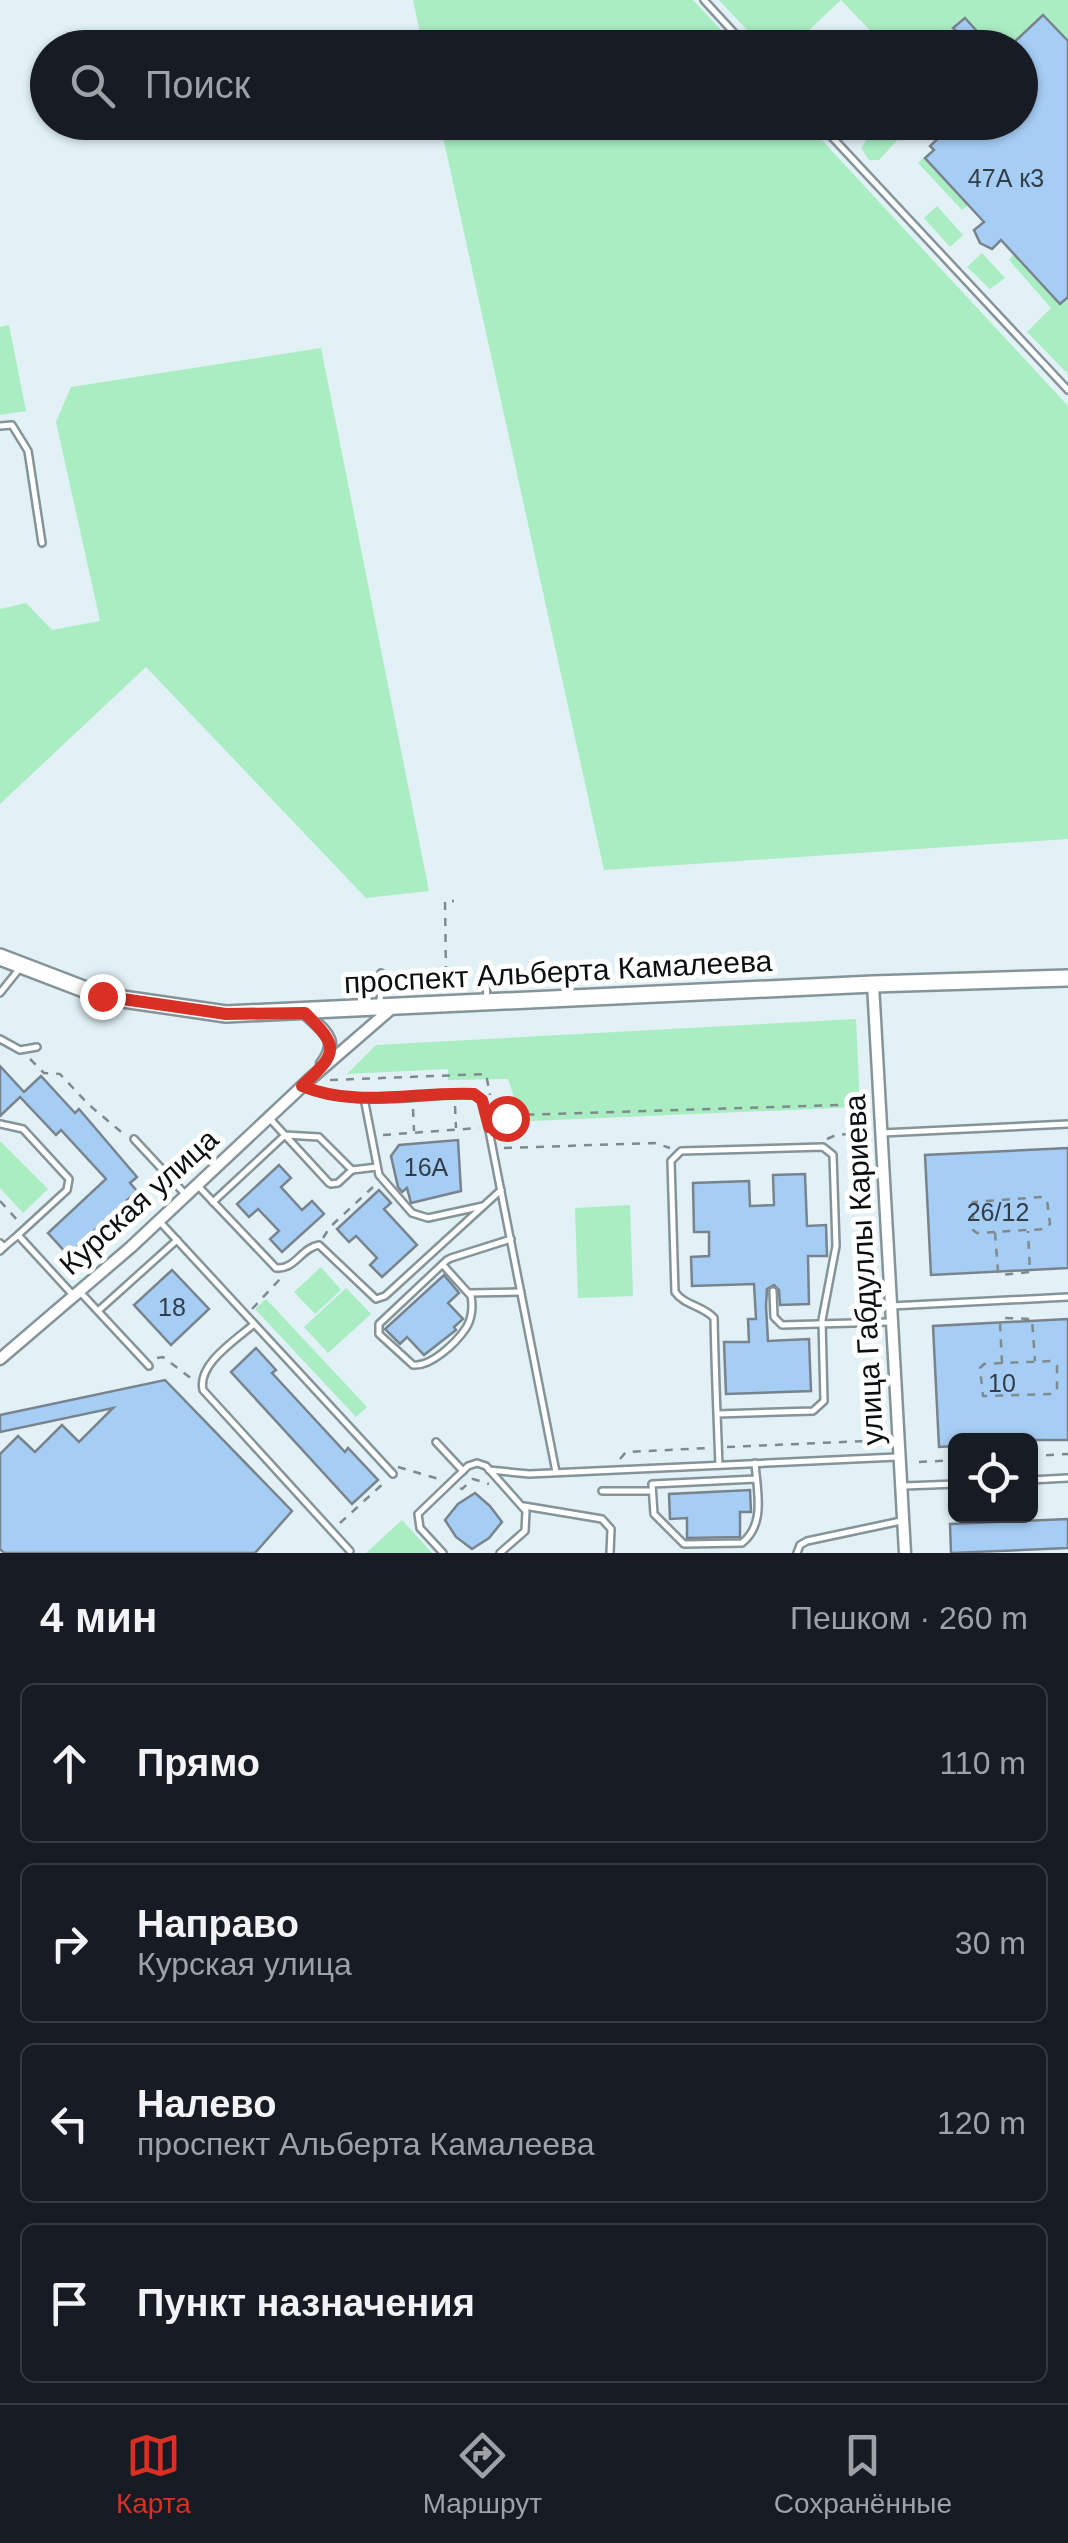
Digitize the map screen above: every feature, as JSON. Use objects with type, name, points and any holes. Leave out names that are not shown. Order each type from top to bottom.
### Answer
[{"type":"main road","name":"проспект Альберта Камалеева","points":[[0,956],[102,996],[226,1014],[1068,978]]},
{"type":"street","name":"улица Габдуллы Кариева","points":[[873,984],[905,1553]]},
{"type":"street","name":"Курская улица","points":[[0,1359],[159,1221],[386,1008]]},
{"type":"street","name":"Курская улица","points":[[305,1013],[332,1044],[327,1058],[306,1083]]},
{"type":"lane","points":[[704,0],[732,30]]},
{"type":"lane","points":[[835,140],[1068,390]]},
{"type":"lane","points":[[0,426],[12,425],[28,451],[42,543]]},
{"type":"lane","points":[[486,966],[487,1001]]},
{"type":"lane","points":[[0,993],[21,967]]},
{"type":"lane","points":[[380,973],[386,1008]]},
{"type":"lane","points":[[0,1040],[22,1050],[37,1048]]},
{"type":"lane","points":[[306,1083],[330,1096],[474,1094],[480,1098],[489,1127],[556,1472]]},
{"type":"lane","points":[[364,1098],[381,1179],[419,1217],[483,1206]]},
{"type":"lane","points":[[268,1118],[331,1184],[338,1184],[352,1170],[377,1166]]},
{"type":"lane","points":[[0,1124],[22,1129],[69,1180],[67,1190],[1,1247]]},
{"type":"lane","points":[[882,1133],[1068,1124]]},
{"type":"lane","points":[[213,1202],[285,1135],[319,1137],[352,1170]]},
{"type":"lane","points":[[134,1138],[186,1195]]},
{"type":"lane","points":[[717,1414],[818,1408],[825,1395],[823,1325],[836,1246],[832,1155],[828,1149],[819,1146],[676,1153],[670,1161],[675,1292],[681,1300],[706,1310],[714,1318],[718,1465]]},
{"type":"lane","points":[[197,1185],[271,1265],[284,1268],[310,1246],[319,1245],[367,1293],[380,1298],[501,1190]]},
{"type":"lane","points":[[159,1221],[393,1474]]},
{"type":"lane","points":[[18,1235],[149,1366]]},
{"type":"lane","points":[[443,1265],[469,1293],[472,1308],[466,1328],[428,1364],[413,1365],[378,1332],[379,1324],[443,1265],[458,1254],[510,1239]]},
{"type":"lane","points":[[98,1311],[177,1240]]},
{"type":"lane","points":[[774,1291],[774,1316],[786,1326],[892,1322]]},
{"type":"lane","points":[[469,1293],[521,1292]]},
{"type":"lane","points":[[892,1306],[1068,1296]]},
{"type":"lane","points":[[254,1324],[206,1368],[201,1386],[350,1551]]},
{"type":"lane","points":[[436,1442],[462,1471]]},
{"type":"lane","points":[[489,1470],[522,1474],[900,1456]]},
{"type":"lane","points":[[443,1553],[420,1528],[417,1517],[462,1471],[477,1463],[489,1470],[528,1518],[526,1530],[500,1553]]},
{"type":"lane","points":[[651,1468],[655,1516],[688,1546],[742,1543],[754,1532],[758,1521],[756,1463]]},
{"type":"lane","points":[[1038,1480],[1068,1478]]},
{"type":"lane","points":[[602,1491],[756,1479]]},
{"type":"lane","points":[[902,1486],[948,1484]]},
{"type":"lane","points":[[522,1506],[602,1519],[610,1528],[610,1553]]},
{"type":"lane","points":[[797,1553],[807,1541],[904,1521]]},
{"type":"path","points":[[446,974],[444,901],[454,901]]},
{"type":"path","points":[[22,1050],[44,1073],[60,1074],[90,1106],[134,1138]]},
{"type":"path","points":[[454,1094],[456,1130]]},
{"type":"path","points":[[412,1096],[414,1133]]},
{"type":"path","points":[[371,1136],[489,1127],[514,1116],[840,1105],[863,1100]]},
{"type":"path","points":[[819,1146],[832,1136],[865,1134]]},
{"type":"path","points":[[493,1148],[655,1142],[676,1153]]},
{"type":"path","points":[[319,1245],[330,1227],[381,1179]]},
{"type":"path","points":[[1046,1198],[1048,1226],[1044,1230],[996,1232],[974,1232],[973,1202],[1046,1198]]},
{"type":"path","points":[[0,1201],[25,1228]]},
{"type":"path","points":[[996,1232],[998,1272],[1012,1275],[1030,1272],[1028,1231]]},
{"type":"path","points":[[246,1315],[277,1286],[284,1268]]},
{"type":"path","points":[[1002,1363],[1000,1322],[1004,1318],[1032,1319],[1035,1361]]},
{"type":"path","points":[[149,1366],[163,1358],[201,1386]]},
{"type":"path","points":[[1050,1360],[1056,1364],[1058,1388],[1054,1393],[983,1396],[980,1368],[984,1364],[1002,1363],[1050,1360]]},
{"type":"path","points":[[614,1462],[626,1452],[899,1440]]},
{"type":"path","points":[[1038,1456],[1068,1454]]},
{"type":"path","points":[[919,1462],[948,1460]]},
{"type":"path","points":[[382,1462],[451,1482]]},
{"type":"path","points":[[332,1531],[393,1474]]},
{"type":"green space","points":[[413,0],[693,0],[721,30],[419,30]]},
{"type":"green space","points":[[719,0],[841,0],[809,30],[747,30]]},
{"type":"green space","points":[[841,0],[1068,0],[1068,374],[1027,332],[1051,308],[1009,260],[1014,254],[1062,303],[970,204],[962,210],[918,163],[943,140],[1038,140],[1038,30],[870,30]]},
{"type":"green space","points":[[444,140],[822,140],[1068,406],[1068,839],[604,870]]},
{"type":"green space","points":[[867,140],[897,140],[879,160],[869,160],[861,148]]},
{"type":"green space","points":[[937,206],[963,235],[950,247],[924,218]]},
{"type":"green space","points":[[982,253],[1005,278],[990,289],[967,267]]},
{"type":"green space","points":[[9,325],[26,411],[0,415],[0,327]]},
{"type":"green space","points":[[321,348],[429,891],[366,898],[146,667],[0,804],[0,609],[26,603],[52,630],[100,621],[56,422],[71,387]]},
{"type":"green space","points":[[856,1019],[860,1107],[506,1122],[499,1105],[514,1097],[508,1079],[448,1080],[448,1069],[347,1074],[376,1045]]},
{"type":"green space","points":[[0,1141],[48,1189],[23,1213],[0,1188]]},
{"type":"green space","points":[[630,1205],[633,1296],[578,1298],[575,1208]]},
{"type":"green space","points":[[321,1267],[341,1290],[315,1314],[294,1292]]},
{"type":"green space","points":[[346,1288],[371,1314],[328,1353],[304,1327]]},
{"type":"green space","points":[[266,1299],[367,1407],[356,1417],[255,1309]]},
{"type":"green space","points":[[402,1520],[432,1553],[366,1553]]},
{"type":"building","points":[[1043,15],[1068,41],[1068,297],[1060,304],[1001,240],[992,249],[980,243],[974,230],[984,222],[925,158],[934,150],[930,146],[936,140],[1038,140],[1038,30],[1027,30]]},
{"type":"building","points":[[965,18],[976,30],[955,30]]},
{"type":"building","points":[[0,1066],[24,1092],[41,1076],[75,1113],[79,1109],[137,1177],[130,1183],[137,1191],[68,1255],[48,1233],[106,1179],[61,1130],[56,1135],[20,1097],[0,1116]]},
{"type":"building","points":[[458,1140],[461,1191],[411,1203],[407,1188],[402,1192],[398,1187],[391,1156],[399,1145]]},
{"type":"building","points":[[1068,1148],[1068,1268],[931,1275],[925,1155]]},
{"type":"building","points":[[279,1165],[291,1178],[281,1187],[302,1210],[312,1201],[324,1214],[282,1252],[270,1239],[279,1231],[258,1209],[249,1217],[237,1204]]},
{"type":"building","points":[[805,1174],[807,1226],[826,1225],[827,1256],[808,1256],[809,1304],[780,1305],[779,1290],[774,1285],[767,1289],[766,1306],[768,1341],[809,1339],[811,1391],[726,1394],[724,1342],[749,1342],[748,1319],[756,1319],[754,1284],[692,1286],[691,1257],[709,1256],[709,1232],[694,1232],[693,1183],[749,1181],[750,1206],[774,1205],[773,1175]]},
{"type":"building","points":[[379,1190],[391,1203],[384,1209],[417,1245],[382,1277],[370,1265],[377,1258],[356,1236],[349,1242],[337,1229]]},
{"type":"building","points":[[172,1270],[209,1309],[171,1345],[134,1305]]},
{"type":"building","points":[[444,1275],[459,1293],[448,1303],[463,1319],[454,1327],[456,1330],[424,1355],[407,1337],[400,1344],[385,1329]]},
{"type":"building","points":[[1068,1319],[1068,1440],[1038,1440],[1038,1433],[948,1433],[948,1446],[939,1447],[933,1326]]},
{"type":"building","points":[[256,1348],[276,1370],[272,1373],[345,1452],[348,1448],[378,1480],[352,1504],[231,1372]]},
{"type":"building","points":[[165,1380],[292,1511],[255,1553],[4,1553],[0,1549],[0,1454],[18,1436],[35,1452],[62,1425],[79,1442],[113,1408],[0,1432],[0,1415]]},
{"type":"building","points":[[750,1490],[751,1512],[740,1512],[740,1537],[687,1538],[687,1518],[670,1519],[669,1494]]},
{"type":"building","points":[[475,1493],[502,1522],[489,1538],[472,1549],[456,1537],[445,1520],[458,1504]]},
{"type":"building","points":[[1068,1519],[1068,1548],[951,1553],[950,1524]]},
{"type":"route","points":[[102,996],[226,1014],[305,1013],[332,1044],[327,1058],[302,1086],[346,1098],[474,1094],[482,1100],[489,1127],[506,1118]]}]
